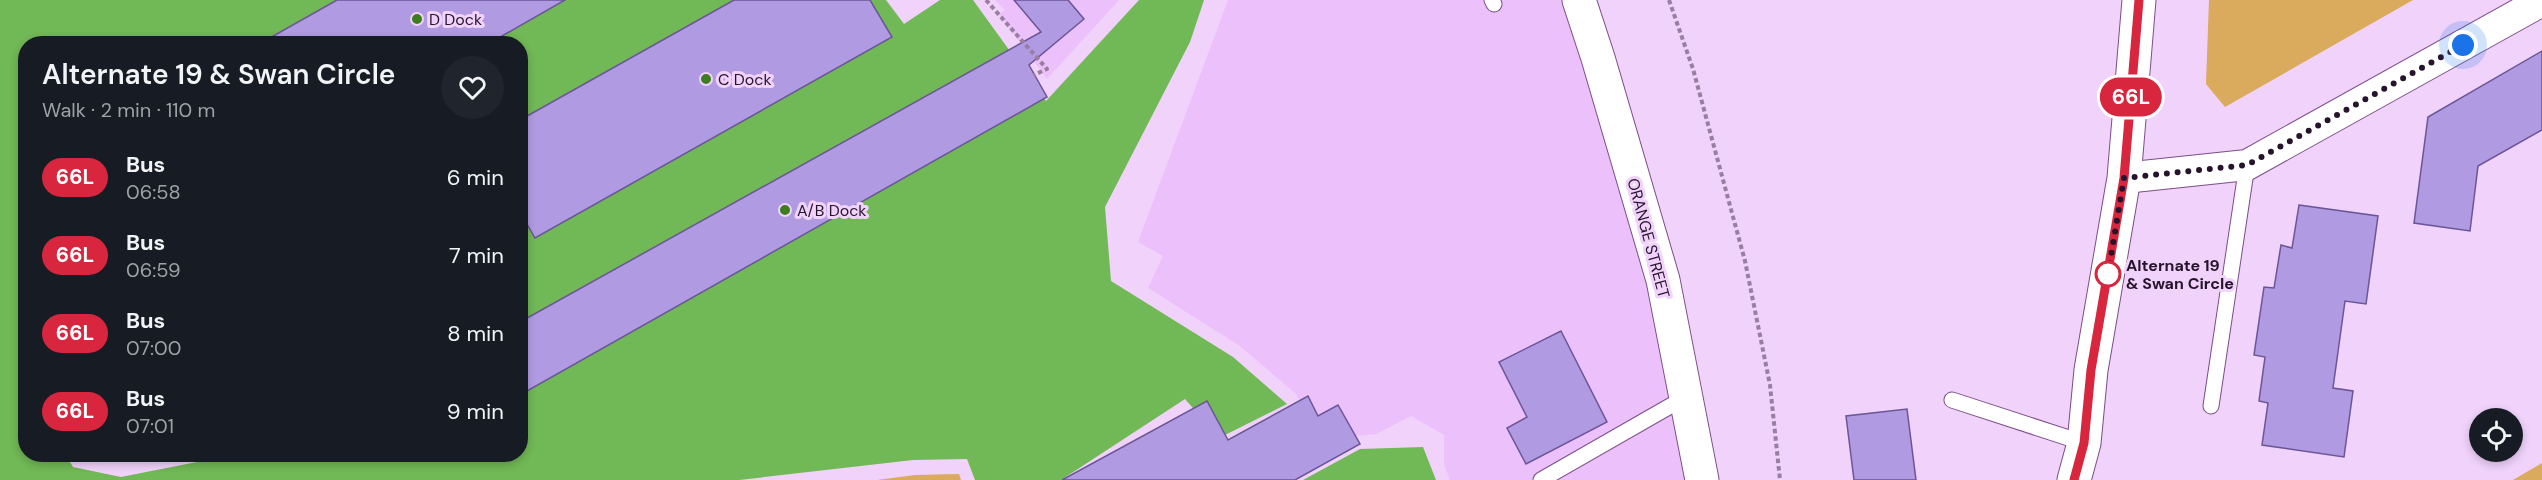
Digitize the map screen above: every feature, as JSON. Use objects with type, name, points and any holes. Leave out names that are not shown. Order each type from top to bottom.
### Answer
[{"type":"street","name":"ORANGE STREET","points":[[1579,0],[1602,69],[1663,280],[1701,480]]},
{"type":"street","points":[[2074,480],[2084,443],[2091,370],[2124,178],[2139,0]]},
{"type":"street","points":[[2124,178],[2247,165],[2542,2]]},
{"type":"lane","points":[[2211,406],[2247,165]]},
{"type":"lane","points":[[1541,480],[1686,397]]},
{"type":"lane","points":[[1952,400],[2084,443]]},
{"type":"path","points":[[986,0],[1047,69],[1035,75]]},
{"type":"path","points":[[1669,0],[1693,69],[1745,261],[1770,385],[1780,480]]},
{"type":"shaded area","points":[[0,0],[886,0],[904,24],[940,0],[973,0],[1046,101],[1139,0],[1204,0],[1190,42],[1105,207],[1111,281],[1233,357],[1287,404],[1219,438],[1185,399],[1061,480],[975,480],[967,459],[913,460],[739,480],[0,480]]},
{"type":"shaded area","points":[[995,0],[1119,0],[1047,79],[999,14],[1005,10]]},
{"type":"shaded area","points":[[1228,0],[1563,0],[1584,62],[1648,282],[1686,480],[1450,480],[1444,464],[1444,435],[1411,416],[1376,434],[1094,480],[1217,452],[1300,401],[1295,393],[1240,346],[1148,288],[1163,256],[1138,242]]},
{"type":"shaded area","points":[[2209,0],[2413,0],[2225,107],[2206,84]]},
{"type":"shaded area","points":[[1423,447],[1436,480],[1303,480],[1360,449]]},
{"type":"shaded area","points":[[2542,463],[2542,480],[2513,480]]},
{"type":"shaded area","points":[[959,474],[961,480],[877,480],[915,475]]},
{"type":"building","name":"D Dock","points":[[337,0],[565,0],[502,36],[273,36]]},
{"type":"building","name":"C Dock","points":[[734,0],[870,0],[892,37],[535,238],[528,226],[528,116]]},
{"type":"building","name":"A/B Dock","points":[[1014,0],[1068,0],[1084,19],[1029,65],[1047,97],[528,390],[528,318],[1041,32]]},
{"type":"building","points":[[2542,51],[2542,130],[2478,166],[2470,231],[2414,223],[2428,117]]},
{"type":"building","points":[[2299,205],[2378,216],[2366,304],[2345,301],[2333,388],[2353,391],[2344,457],[2262,445],[2268,403],[2259,401],[2265,357],[2254,355],[2264,287],[2274,288],[2281,245],[2292,248]]},
{"type":"building","points":[[1561,331],[1607,422],[1526,464],[1507,428],[1527,417],[1499,362]]},
{"type":"building","points":[[1308,396],[1318,416],[1338,405],[1360,444],[1295,480],[1062,480],[1207,401],[1228,440]]},
{"type":"building","points":[[1907,409],[1916,480],[1854,480],[1846,416]]},
{"type":"bus line","name":"66L","points":[[2074,480],[2084,443],[2091,370],[2124,178],[2139,0]]},
{"type":"place","name":"D Dock","points":[[417,19]]},
{"type":"place","name":"C Dock","points":[[706,79]]},
{"type":"place","name":"A/B Dock","points":[[785,210]]},
{"type":"place","name":"Alternate 19 & Swan Circle","points":[[2108,274]]},
{"type":"route","points":[[2108,274],[2124,178],[2247,165],[2463,45]]}]
